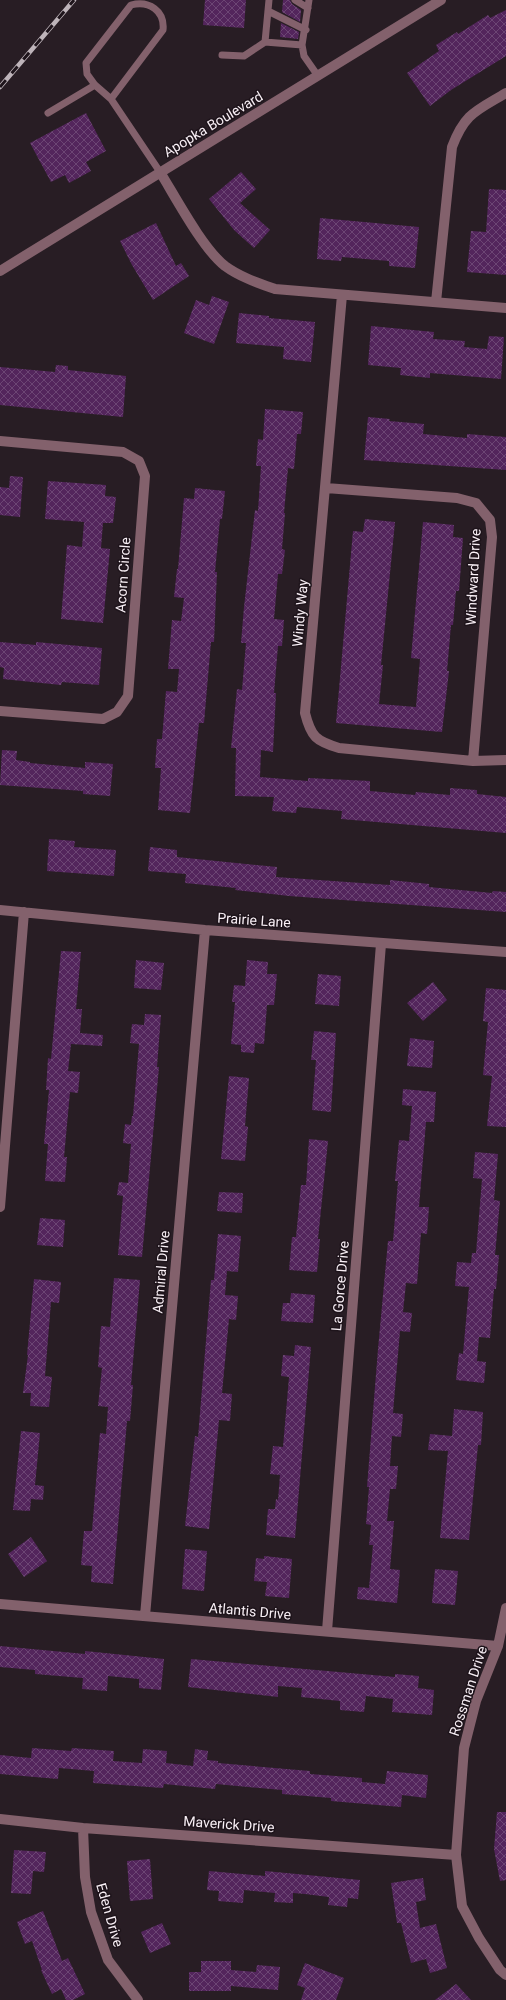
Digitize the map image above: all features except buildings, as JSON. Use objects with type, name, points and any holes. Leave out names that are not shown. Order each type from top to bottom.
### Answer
[{"type":"street","name":"Apopka Boulevard","points":[[0,271],[442,0]]},
{"type":"street","points":[[436,302],[452,147],[459,129],[471,114],[506,93]]},
{"type":"street","points":[[160,172],[202,240],[224,265],[245,278],[275,289],[506,308]]},
{"type":"street","name":"Windy Way","points":[[342,295],[305,713],[309,729],[321,742],[339,748],[473,761],[506,760]]},
{"type":"street","name":"Acorn Circle","points":[[0,441],[123,452],[139,461],[145,476],[128,696],[117,712],[103,719],[0,711]]},
{"type":"street","name":"Windward Drive","points":[[326,488],[457,498],[476,503],[490,520],[492,537],[473,761]]},
{"type":"street","name":"Prairie Lane","points":[[0,910],[205,930],[506,952]]},
{"type":"street","points":[[0,1207],[24,912]]},
{"type":"street","name":"Admiral Drive","points":[[145,1616],[205,930]]},
{"type":"street","name":"La Gorce Drive","points":[[326,1631],[381,944]]},
{"type":"street","name":"Atlantis Drive","points":[[0,1604],[498,1646]]},
{"type":"street","name":"Rossman Drive","points":[[506,1608],[498,1646],[476,1701],[464,1748],[456,1855],[462,1906],[479,1938],[500,1970],[506,1975]]},
{"type":"street","name":"Maverick Drive","points":[[0,1819],[83,1828],[456,1855]]},
{"type":"street","name":"Eden Drive","points":[[83,1828],[85,1877],[91,1912],[108,1960],[138,2000]]},
{"type":"lane","points":[[265,42],[269,0]]},
{"type":"lane","points":[[295,0],[308,4],[306,30],[302,45],[304,56],[318,76]]},
{"type":"lane","points":[[111,99],[163,30],[164,22],[160,12],[149,2],[138,2],[131,5],[86,63],[87,74],[95,85],[111,99],[160,172]]},
{"type":"lane","points":[[268,11],[306,30]]},
{"type":"lane","points":[[222,55],[244,56],[265,42],[302,45]]},
{"type":"lane","points":[[48,113],[95,85]]},
{"type":"railway","points":[[0,87],[74,0]]}]
